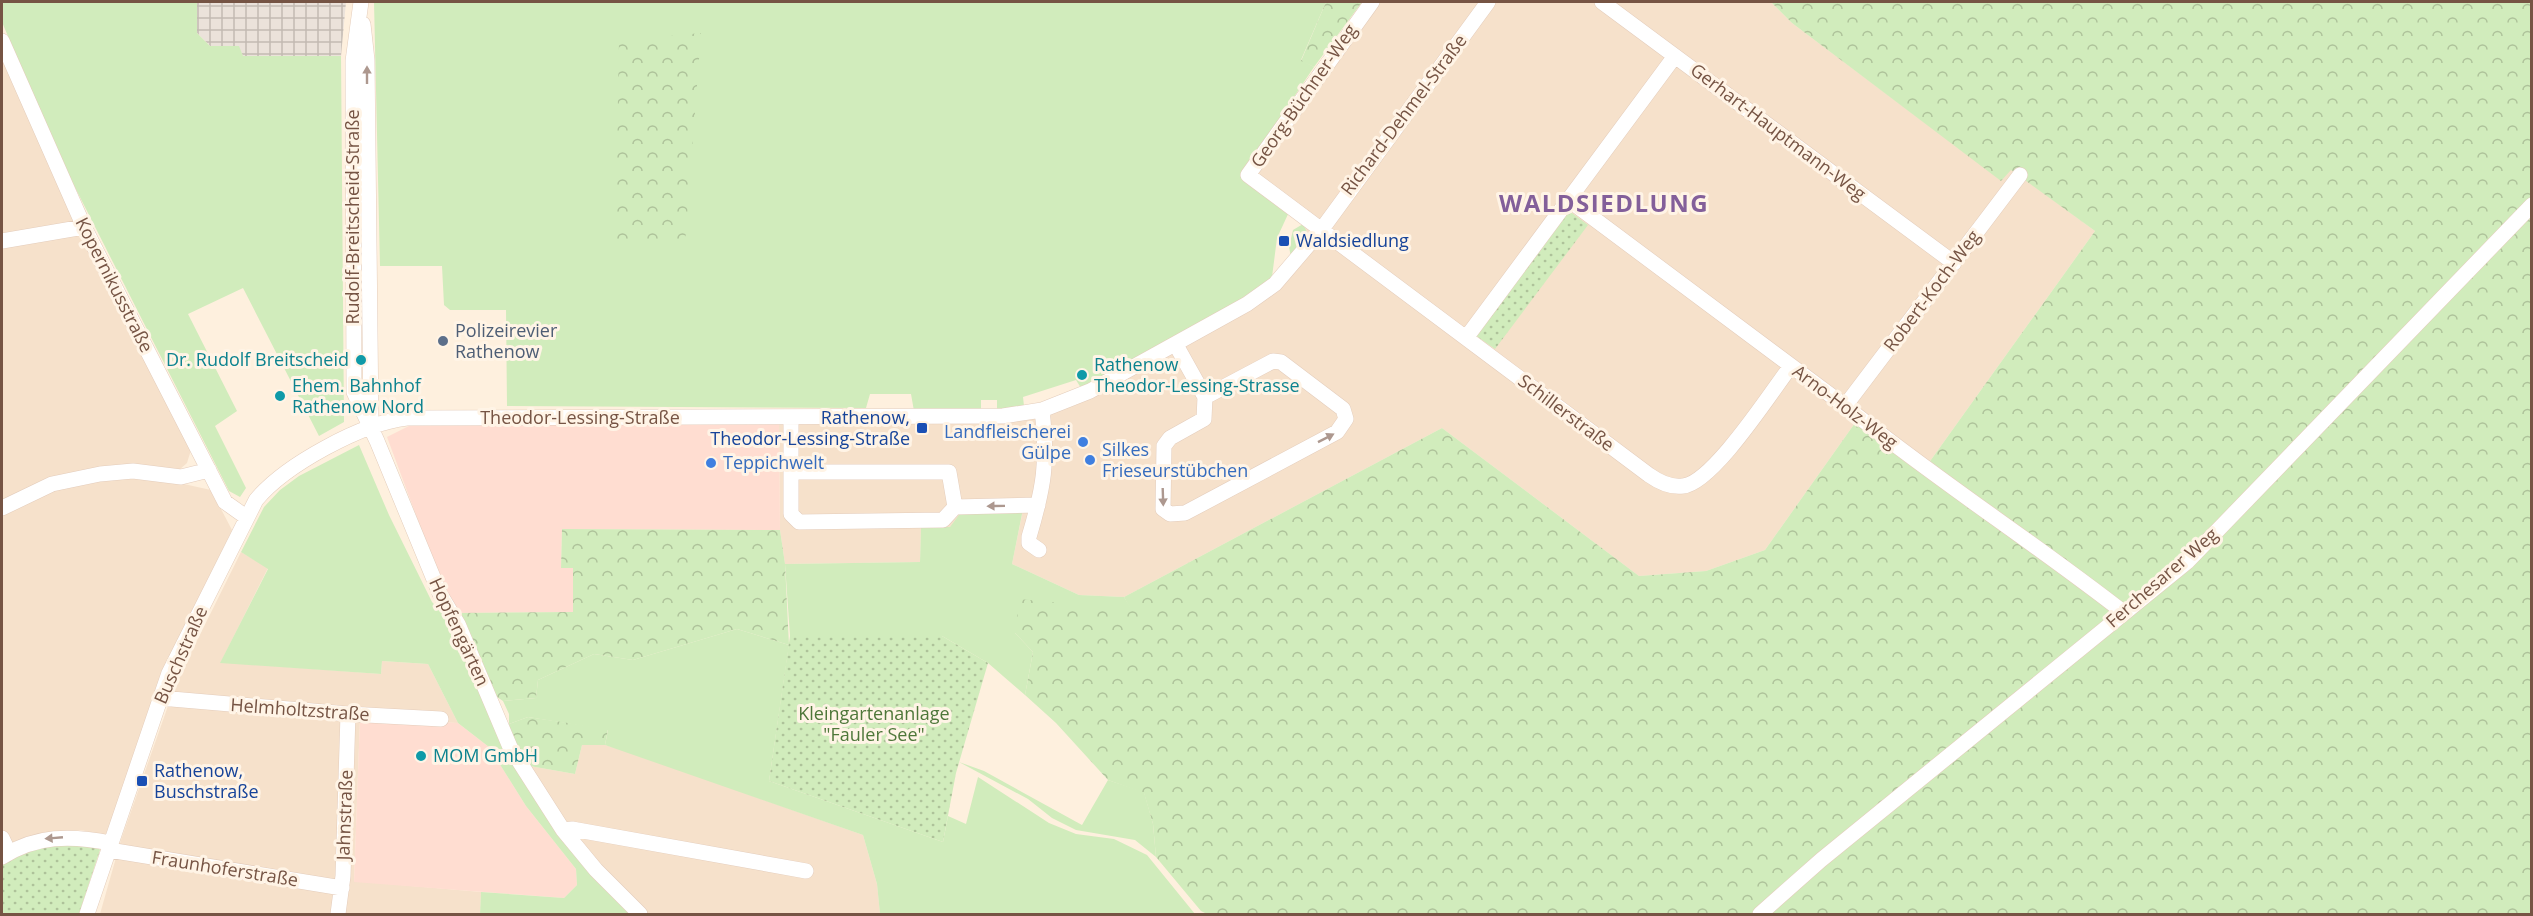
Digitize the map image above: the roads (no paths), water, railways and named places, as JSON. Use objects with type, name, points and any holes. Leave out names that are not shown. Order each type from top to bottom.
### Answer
[{"type":"street","name":"Georg-Büchner-Weg","points":[[1322,229],[1248,175],[1372,2]]},
{"type":"street","name":"Richard-Dehmel-Straße","points":[[1322,229],[1488,2]]},
{"type":"street","name":"Gerhart-Hauptmann-Weg","points":[[1602,2],[1954,263]]},
{"type":"street","name":"Rudolf-Breitscheid-Straße","points":[[361,3],[352,61],[353,373],[354,392],[370,426]]},
{"type":"street","name":"Kopernikusstraße","points":[[2,41],[84,227],[225,502],[246,517]]},
{"type":"street","points":[[1466,338],[1675,56]]},
{"type":"street","name":"Robert-Koch-Weg","points":[[1845,406],[2020,175]]},
{"type":"street","name":"Arno-Holz-Weg","points":[[1569,200],[1845,406],[1861,421],[1966,495],[2123,612]]},
{"type":"street","name":"Ferchesarer Weg","points":[[1760,915],[1821,860],[2187,562],[2532,205]]},
{"type":"street","points":[[2,241],[84,227]]},
{"type":"street","name":"Schillerstraße","points":[[1322,229],[1649,475],[1668,486],[1685,486],[1701,479],[1718,464],[1791,366]]},
{"type":"street","name":"Theodor-Lessing-Straße","points":[[370,426],[407,418],[1003,416],[1041,410],[1090,392],[1247,304],[1275,284],[1322,229]]},
{"type":"street","points":[[1176,345],[1205,398],[1204,419],[1170,438],[1164,446],[1163,509],[1170,514],[1185,513],[1337,432],[1346,419],[1344,409],[1281,362],[1274,361],[1205,398]]},
{"type":"street","points":[[1039,549],[1029,543],[1029,537],[1045,479],[1045,441],[1041,410]]},
{"type":"street","points":[[791,417],[791,514],[799,522],[943,520],[955,507],[1038,505]]},
{"type":"street","name":"Buschstraße","points":[[87,915],[169,673],[246,517],[256,500],[279,475],[370,426]]},
{"type":"street","name":"Hopfengärten","points":[[370,426],[440,594],[458,624],[510,747],[563,830],[596,870],[640,915]]},
{"type":"street","points":[[2,508],[52,484],[100,474],[133,471],[181,477],[209,470]]},
{"type":"street","points":[[791,472],[949,472],[955,507]]},
{"type":"street","name":"Helmholtzstraße","points":[[160,698],[348,714],[441,719]]},
{"type":"street","name":"Jahnstraße","points":[[338,915],[342,888],[348,714]]},
{"type":"street","points":[[563,830],[736,851],[806,871]]},
{"type":"street","name":"Fraunhoferstraße","points":[[5,855],[42,839],[78,837],[110,846],[342,888]]},
{"type":"street","points":[[2,838],[5,855]]},
{"type":"place","name":"Waldsiedlung","points":[[1284,241]]},
{"type":"place","name":"Polizeirevier Rathenow","points":[[443,341]]},
{"type":"place","name":"Dr. Rudolf Breitscheid","points":[[361,360]]},
{"type":"place","name":"Rathenow Theodor-Lessing-Strasse","points":[[1082,375]]},
{"type":"place","name":"Ehem. Bahnhof Rathenow Nord","points":[[280,396]]},
{"type":"place","name":"Rathenow, Theodor-Lessing-Straße","points":[[922,428]]},
{"type":"place","name":"Landfleischerei Gülpe","points":[[1083,442]]},
{"type":"place","name":"Silkes Frieseurstübchen","points":[[1090,460]]},
{"type":"place","name":"Teppichwelt","points":[[711,463]]},
{"type":"place","name":"MOM GmbH","points":[[421,756]]},
{"type":"place","name":"Rathenow, Buschstraße","points":[[142,781]]},
{"type":"district","name":"WALDSIEDLUNG","points":[[1604,204]]},
{"type":"park label","name":"Kleingartenanlage \"Fauler See\"","points":[[874,724]]}]
